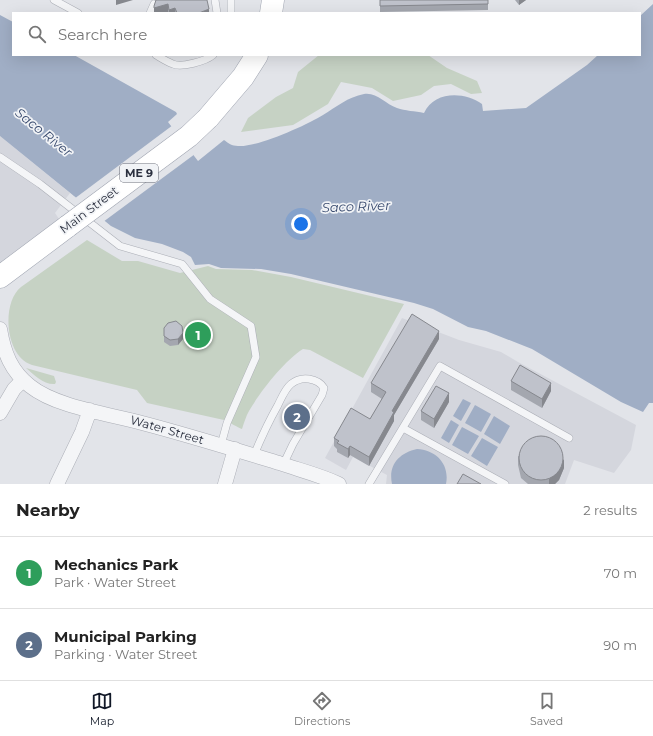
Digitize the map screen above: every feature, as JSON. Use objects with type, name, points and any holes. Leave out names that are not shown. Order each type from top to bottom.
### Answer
[{"type":"main road","points":[[271,12],[273,0]]},
{"type":"main road","name":"Main Street","points":[[3,272],[68,226],[189,136],[224,102],[244,77],[256,56]]},
{"type":"street","name":"Water Street","points":[[0,329],[4,356],[14,371],[31,387],[57,401],[235,449],[339,484]]},
{"type":"street","points":[[0,413],[14,389],[23,380]]},
{"type":"street","points":[[58,484],[82,432],[90,410]]},
{"type":"street","points":[[225,484],[235,449]]},
{"type":"lane","points":[[54,0],[76,12]]},
{"type":"lane","points":[[215,0],[217,12]]},
{"type":"lane","points":[[230,0],[231,12]]},
{"type":"lane","points":[[150,12],[154,4]]},
{"type":"lane","points":[[158,56],[174,65],[194,63],[212,56]]},
{"type":"lane","points":[[0,157],[40,184],[120,246],[182,264],[210,299],[252,326],[256,357],[227,423],[221,445]]},
{"type":"lane","points":[[369,484],[440,366],[569,438]]},
{"type":"lane","points":[[254,455],[263,432],[286,389],[295,381],[312,379],[321,384],[324,390],[293,444],[283,465]]},
{"type":"lane","points":[[403,428],[505,484]]},
{"type":"shaded area","points":[[0,136],[70,193],[55,213],[65,228],[0,277]]},
{"type":"shaded area","points":[[402,318],[459,340],[501,352],[636,425],[631,450],[614,473],[574,460],[565,484],[386,484],[387,475],[353,457],[346,470],[325,458]]},
{"type":"green space","points":[[318,56],[429,56],[447,68],[477,81],[482,93],[471,94],[451,84],[434,86],[421,95],[393,101],[372,88],[341,82],[328,104],[293,125],[241,132],[248,118],[276,97],[293,88],[298,72]]},
{"type":"green space","points":[[87,240],[122,261],[138,261],[180,273],[208,266],[216,269],[252,270],[291,277],[404,304],[363,378],[310,350],[303,349],[280,369],[259,395],[246,417],[242,429],[224,420],[147,403],[137,390],[32,365],[23,360],[16,352],[11,341],[9,329],[10,305],[15,295],[21,287]]},
{"type":"green space","points":[[26,368],[54,376],[56,382],[55,384],[43,381]]},
{"type":"water","name":"Saco River","points":[[653,4],[653,403],[649,403],[643,412],[621,402],[532,349],[486,331],[468,327],[433,309],[414,303],[291,274],[261,269],[221,268],[209,264],[195,265],[191,257],[183,252],[162,244],[135,238],[111,226],[0,136],[0,15],[12,21],[12,56],[76,56],[176,112],[177,114],[168,122],[198,161],[224,140],[232,145],[246,146],[269,140],[306,124],[347,100],[364,94],[377,96],[400,109],[424,113],[435,100],[450,95],[458,95],[475,100],[482,104],[483,111],[526,108],[587,65],[597,56],[641,56],[641,15]]},
{"type":"water","points":[[463,399],[471,403],[461,421],[453,416]]},
{"type":"water","points":[[475,405],[491,414],[481,432],[465,423]]},
{"type":"water","points":[[494,416],[510,426],[500,444],[484,434]]},
{"type":"water","points":[[451,420],[459,425],[449,443],[441,438]]},
{"type":"water","points":[[462,427],[479,436],[468,454],[452,445]]},
{"type":"water","points":[[482,438],[498,447],[487,466],[471,456]]},
{"type":"water","points":[[417,449],[430,452],[440,459],[446,470],[446,484],[392,484],[392,471],[396,461],[405,453]]},
{"type":"pier","points":[[173,125],[195,154],[103,222],[74,199]]},
{"type":"building","points":[[156,0],[207,0],[209,9],[202,12],[177,12],[175,8],[169,10],[168,4],[154,8]]},
{"type":"building","points":[[380,0],[488,0],[488,4],[380,6]]},
{"type":"building","points":[[412,314],[439,331],[392,411],[394,412],[369,457],[350,446],[348,449],[337,443],[339,441],[334,438],[351,408],[370,419],[386,392],[371,383]]},
{"type":"building","points":[[176,321],[182,326],[183,333],[178,339],[170,340],[164,336],[164,328],[168,323]]},
{"type":"building","points":[[520,365],[551,383],[542,399],[511,381]]},
{"type":"building","points":[[436,386],[449,393],[434,419],[421,411]]},
{"type":"building","points":[[545,436],[557,442],[562,450],[562,466],[557,474],[549,479],[537,480],[525,474],[520,466],[519,454],[525,442],[533,437]]},
{"type":"building","points":[[463,474],[481,484],[457,484]]},
{"type":"place","name":"Mechanics Park","points":[[198,335]]},
{"type":"place","name":"Municipal Parking","points":[[297,417]]}]
